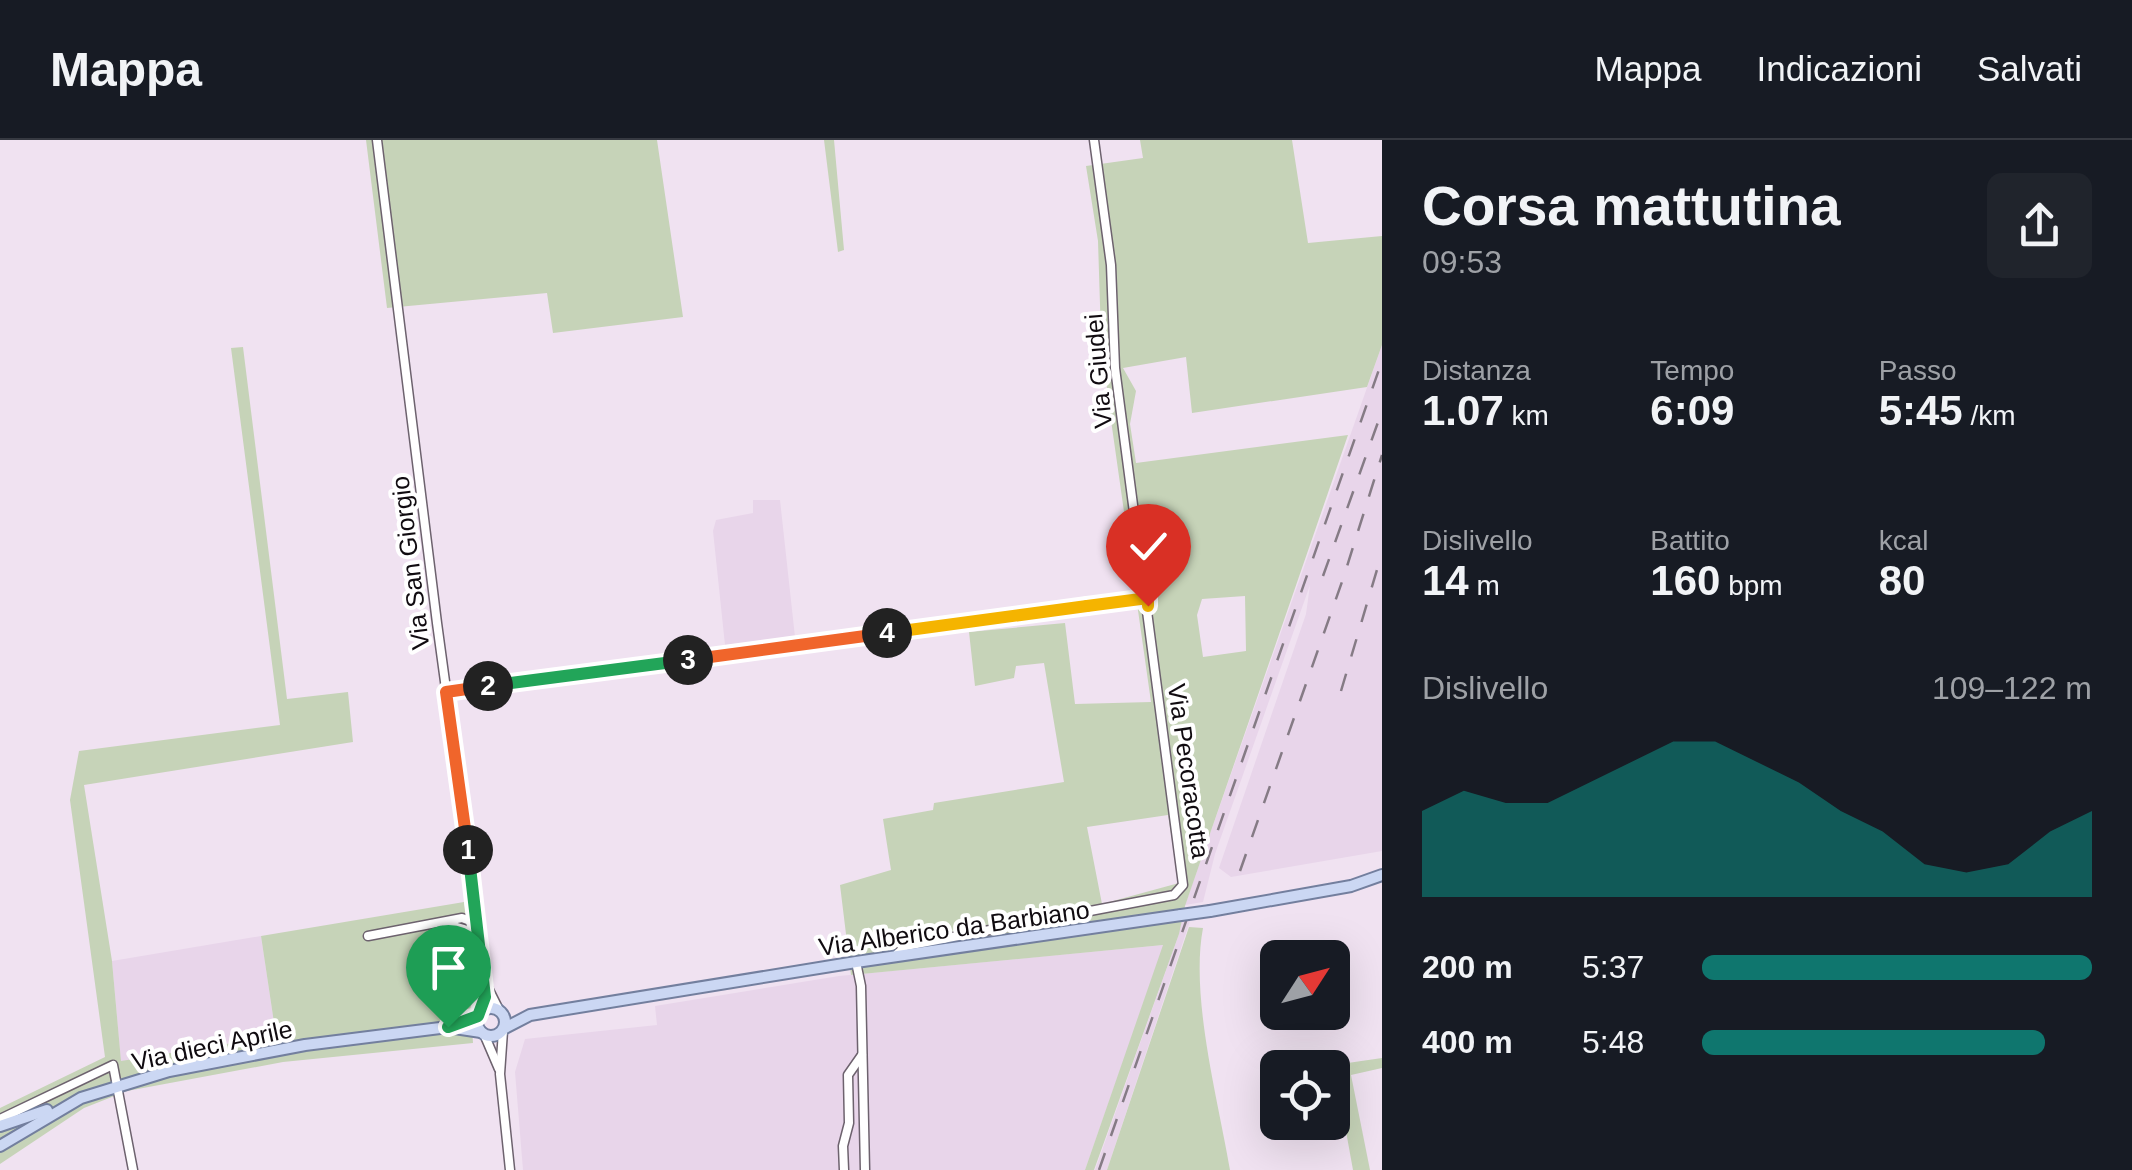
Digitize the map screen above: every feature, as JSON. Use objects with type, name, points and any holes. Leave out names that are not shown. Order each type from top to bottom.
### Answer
[{"type":"main road","name":"Via Alberico da Barbiano","points":[[500,1011],[530,1015],[1181,915],[1351,886],[1382,875]]},
{"type":"main road","points":[[489,1008],[500,1011],[506,1019],[504,1029],[496,1036],[483,1033],[479,1014],[489,1008]]},
{"type":"main road","name":"Via dieci Aprile","points":[[0,1146],[81,1098],[118,1085],[169,1071],[305,1045],[448,1027],[479,1014]]},
{"type":"main road","name":"Via Alberico da Barbiano","points":[[504,1029],[530,1015]]},
{"type":"main road","name":"Via dieci Aprile","points":[[448,1027],[483,1033]]},
{"type":"main road","points":[[0,1122],[81,1098]]},
{"type":"street","name":"Via San Giorgio","points":[[377,140],[481,947],[486,982],[500,1011]]},
{"type":"street","name":"Via Giudei","points":[[1094,140],[1111,265],[1115,368],[1148,598]]},
{"type":"street","points":[[446,692],[1148,598]]},
{"type":"street","name":"Via Pecoracotta","points":[[894,958],[906,946],[1180,892],[1183,881],[1148,598]]},
{"type":"street","points":[[368,936],[462,918],[476,904]]},
{"type":"street","points":[[462,918],[478,924]]},
{"type":"street","points":[[443,923],[466,930],[481,947]]},
{"type":"street","points":[[466,930],[478,924]]},
{"type":"street","points":[[856,962],[862,986],[865,1170]]},
{"type":"street","name":"Via San Giorgio","points":[[479,1014],[486,982]]},
{"type":"street","points":[[504,1029],[500,1074],[510,1170]]},
{"type":"street","points":[[483,1033],[500,1074]]},
{"type":"street","points":[[844,1170],[848,1075],[862,1055]]},
{"type":"street","points":[[0,1122],[113,1065],[133,1170]]},
{"type":"shaded area","points":[[1382,345],[1382,851],[1231,877],[1219,868],[1306,614],[1310,585],[1215,854],[1203,902],[1185,905]]},
{"type":"shaded area","points":[[753,500],[780,500],[795,637],[725,645],[713,531],[716,520],[753,513]]},
{"type":"shaded area","points":[[1191,918],[1107,1170],[1095,1170],[1179,934],[1180,920]]},
{"type":"shaded area","points":[[261,936],[276,1036],[121,1062],[112,961]]},
{"type":"shaded area","points":[[1164,945],[1085,1170],[523,1170],[515,1072],[525,1039],[657,1025],[655,1006],[839,976]]},
{"type":"green space","points":[[366,140],[657,140],[683,317],[553,333],[547,293],[387,308]]},
{"type":"green space","points":[[824,140],[834,140],[844,250],[838,252]]},
{"type":"green space","points":[[1140,140],[1292,140],[1308,243],[1382,236],[1382,345],[1367,387],[1192,413],[1186,357],[1123,368],[1136,391],[1130,424],[1136,463],[1348,435],[1185,906],[1179,934],[1094,1170],[1085,1170],[1163,945],[851,975],[840,885],[891,870],[883,819],[933,810],[934,803],[1064,782],[1044,663],[1016,666],[1014,678],[975,686],[969,632],[1065,623],[1075,704],[1151,702],[1109,406],[1101,336],[1098,241],[1086,166],[1143,158]],"holes":[[[1245,596],[1246,651],[1203,657],[1197,615],[1202,599]],[[1168,815],[1179,883],[1102,904],[1087,827]]]},
{"type":"green space","points":[[243,347],[287,699],[348,692],[353,742],[84,785],[112,961],[121,1061],[276,1036],[261,936],[464,902],[479,988],[471,1013],[473,1043],[283,1062],[127,1091],[84,1108],[0,1164],[0,1108],[105,1057],[70,800],[79,751],[280,725],[231,348]]},
{"type":"green space","points":[[1189,927],[1203,928],[1203,1016],[1230,1170],[1107,1170]]},
{"type":"green space","points":[[1382,1058],[1382,1068],[1351,1075],[1370,1170],[1353,1170],[1348,1140],[1350,1063]]},
{"type":"railway","points":[[1099,1170],[1382,361]]},
{"type":"railway","points":[[1323,576],[1382,411]]},
{"type":"railway","points":[[1240,871],[1343,579],[1382,455]]},
{"type":"railway","points":[[1341,691],[1382,553]]},
{"type":"route","points":[[448,1027],[478,1016],[486,982],[446,692],[1148,598],[1148,606]]}]
